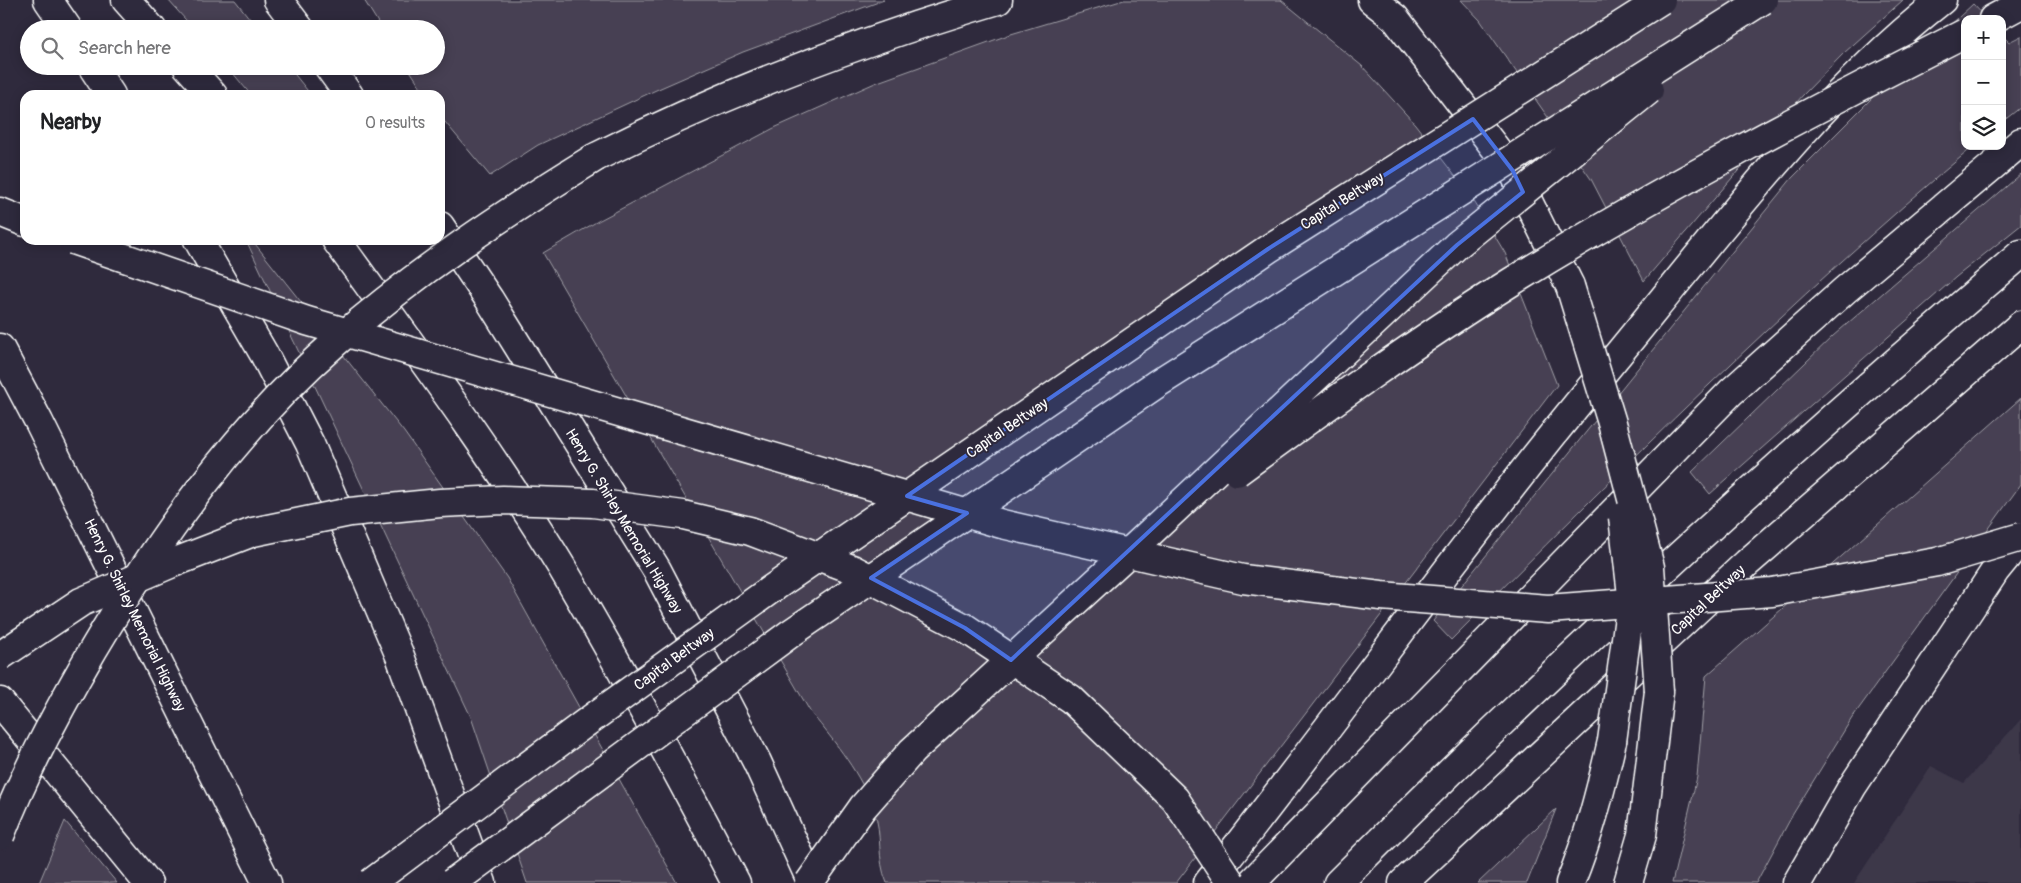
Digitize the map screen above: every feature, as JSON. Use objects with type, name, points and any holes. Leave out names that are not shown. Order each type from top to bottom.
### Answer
[{"type":"highway","points":[[48,0],[62,20]]},
{"type":"highway","points":[[126,0],[144,20]]},
{"type":"highway","points":[[278,0],[293,20]]},
{"type":"highway","points":[[0,836],[17,793],[67,695],[106,628],[165,535],[218,464],[278,398],[335,342],[427,267],[502,215],[596,157],[736,91],[830,54],[998,0]]},
{"type":"highway","points":[[1372,0],[1395,18],[1513,171],[1570,286],[1612,423],[1650,566],[1659,691],[1642,836],[1628,883]]},
{"type":"highway","name":"Capital Beltway","points":[[371,883],[584,724],[770,590],[1268,249],[1661,0]]},
{"type":"highway","points":[[452,883],[790,633],[1150,389],[1763,0]]},
{"type":"highway","points":[[810,883],[863,807],[912,751],[1137,545],[1457,245],[1629,106],[1768,0]]},
{"type":"highway","points":[[1208,883],[1541,449],[1712,239],[1802,134],[1873,61],[1942,0]]},
{"type":"highway","points":[[1137,545],[1357,384],[1512,282],[1692,177],[1822,106],[1961,35]]},
{"type":"highway","points":[[98,75],[109,90]]},
{"type":"highway","points":[[196,75],[209,90]]},
{"type":"highway","points":[[335,75],[345,90]]},
{"type":"highway","points":[[1251,883],[1731,392],[1845,290],[2021,142]]},
{"type":"highway","points":[[0,212],[20,220]]},
{"type":"highway","name":"Henry G. Shirley Memorial Highway","points":[[445,233],[489,299],[657,570],[757,762],[810,883]]},
{"type":"highway","points":[[87,245],[307,321],[1002,524],[1243,579],[1381,596],[1548,609],[1772,592],[1937,562],[2021,538]]},
{"type":"highway","points":[[201,245],[264,354],[310,444],[400,656],[482,883]]},
{"type":"highway","points":[[340,245],[457,410],[560,565],[664,745],[736,883]]},
{"type":"highway","points":[[1338,883],[1572,653],[1799,445],[2021,254]]},
{"type":"highway","name":"Capital Beltway","points":[[1404,883],[1747,563],[2021,325]]},
{"type":"highway","name":"Henry G. Shirley Memorial Highway","points":[[0,348],[39,422],[267,883]]},
{"type":"highway","points":[[1570,883],[1598,802],[1612,741],[1632,595],[1612,423]]},
{"type":"highway","points":[[0,656],[81,602],[170,564],[253,532],[340,514],[440,503],[503,500],[593,503],[683,515],[750,531],[852,568],[965,628],[1071,699],[1176,799],[1231,883]]},
{"type":"highway","points":[[1797,883],[1852,787],[1995,571],[2021,538]]},
{"type":"highway","points":[[0,702],[148,883]]},
{"type":"highlighted area","points":[[1473,119],[1513,171],[1523,192],[1457,245],[1011,660],[965,628],[871,578],[967,513],[907,496],[1268,249]]},
{"type":"shaded area","points":[[168,0],[235,0],[251,20],[186,20]]},
{"type":"shaded area","points":[[364,0],[884,0],[743,52],[656,90],[538,145],[490,176],[445,122],[445,90],[423,90],[413,75],[445,75],[445,20],[376,20]]},
{"type":"shaded area","points":[[1124,0],[1281,0],[1362,66],[1415,124],[1472,198],[1505,253],[1557,385],[1176,883],[887,883],[882,864],[877,820],[862,784],[838,747],[811,713],[543,253],[598,221],[774,128],[875,83],[1011,34]]},
{"type":"shaded area","points":[[1461,0],[1903,0],[1844,53],[1803,95],[1644,281],[1591,179],[1480,20]]},
{"type":"shaded area","points":[[1973,4],[1983,15],[1961,15]]},
{"type":"shaded area","points":[[1961,15],[1961,150],[1969,150],[1838,264],[1772,325],[1642,450],[1451,640],[1433,621],[1792,178],[1875,95]]},
{"type":"shaded area","points":[[2021,36],[2021,107],[2006,119],[2006,39],[2009,42]]},
{"type":"shaded area","points":[[234,75],[295,75],[307,90],[247,90]]},
{"type":"shaded area","points":[[2021,174],[2021,225],[1956,277],[1710,494],[1692,472],[1833,336]]},
{"type":"shaded area","points":[[248,245],[256,245],[404,432],[507,578],[677,883],[527,883],[471,717]]},
{"type":"shaded area","points":[[2021,398],[2021,484],[1852,718],[1793,814],[1756,883],[1672,883],[1697,777],[1706,676]]},
{"type":"shaded area","points":[[2021,719],[2021,883],[1854,883],[1931,766],[1964,783]]},
{"type":"shaded area","points":[[1556,809],[1527,883],[1478,883]]},
{"type":"shaded area","points":[[65,821],[117,883],[39,883]]}]
